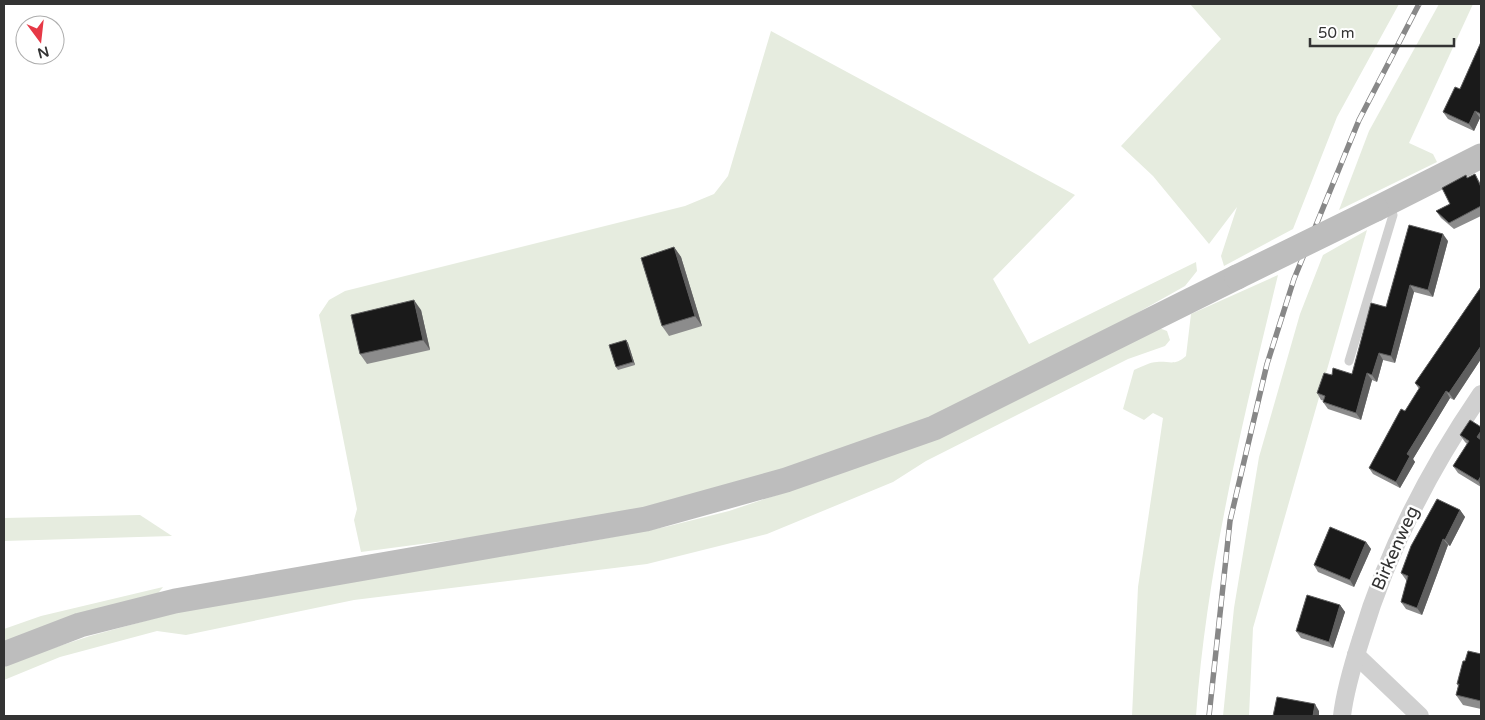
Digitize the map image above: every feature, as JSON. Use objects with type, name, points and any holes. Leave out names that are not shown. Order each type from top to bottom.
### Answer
[{"type":"main road","points":[[4,654],[80,625],[175,601],[646,519],[786,480],[934,428],[1481,156]]},
{"type":"street","name":"Birkenweg","points":[[1342,716],[1356,655],[1373,598],[1402,528],[1448,443],[1481,394]]},
{"type":"street","points":[[1356,655],[1420,716]]},
{"type":"lane","points":[[1349,361],[1393,215],[1383,205]]},
{"type":"shaded area","points":[[1190,4],[1399,4],[1337,117],[1293,229],[1224,266],[1221,256],[1237,207],[1209,244],[1153,176],[1121,146],[1221,39]]},
{"type":"shaded area","points":[[1439,4],[1473,4],[1409,143],[1433,154],[1437,162],[1339,210],[1369,131]]},
{"type":"shaded area","points":[[771,31],[1075,195],[993,279],[1029,344],[1196,262],[1197,271],[1185,286],[1091,339],[898,433],[794,468],[609,519],[361,552],[354,520],[357,509],[319,315],[329,300],[345,291],[685,206],[714,194],[728,176]]},
{"type":"shaded area","points":[[1367,230],[1253,628],[1249,716],[1223,716],[1234,608],[1259,457],[1300,314],[1323,255]]},
{"type":"shaded area","points":[[1278,275],[1228,494],[1209,604],[1196,716],[1132,716],[1138,587],[1163,418],[1153,413],[1144,420],[1123,409],[1134,370],[1151,363],[1175,362],[1182,359],[1186,356],[1191,314]]},
{"type":"shaded area","points":[[1159,328],[1167,331],[1170,340],[1165,346],[1128,359],[926,461],[893,482],[767,534],[647,564],[354,600],[186,635],[157,631],[60,657],[4,680],[4,664],[90,636],[207,604],[570,545],[665,527],[729,511],[834,476],[905,447]]},
{"type":"shaded area","points":[[140,515],[172,536],[4,541],[4,518]]},
{"type":"shaded area","points":[[163,587],[156,596],[4,646],[4,629],[41,616]]},
{"type":"building","points":[[1481,42],[1481,114],[1475,111],[1469,124],[1443,112],[1455,87],[1460,89]]},
{"type":"building","points":[[1475,174],[1481,187],[1481,206],[1449,223],[1436,211],[1450,204],[1442,188],[1466,175],[1467,178]]},
{"type":"building","points":[[1409,225],[1443,234],[1428,290],[1410,285],[1391,356],[1379,353],[1372,375],[1367,373],[1356,413],[1323,402],[1325,396],[1317,393],[1324,373],[1332,375],[1333,368],[1352,374],[1371,303],[1386,307]]},
{"type":"building","points":[[674,247],[695,316],[662,326],[641,258]]},
{"type":"building","points":[[1481,287],[1481,346],[1449,393],[1446,391],[1407,454],[1410,456],[1396,482],[1369,468],[1401,409],[1405,411],[1420,387],[1415,383]]},
{"type":"building","points":[[414,300],[423,340],[360,354],[351,315]]},
{"type":"building","points":[[626,340],[633,362],[616,367],[609,345]]},
{"type":"building","points":[[1470,420],[1481,427],[1477,437],[1481,440],[1481,476],[1478,481],[1453,466],[1469,441],[1460,435]]},
{"type":"building","points":[[1437,499],[1460,510],[1445,540],[1443,539],[1417,608],[1401,602],[1408,576],[1401,573],[1411,546]]},
{"type":"building","points":[[1330,527],[1366,542],[1350,580],[1314,565]]},
{"type":"building","points":[[1307,595],[1340,605],[1329,642],[1296,631]]},
{"type":"building","points":[[1468,651],[1481,654],[1481,701],[1456,695],[1463,661],[1465,661]]},
{"type":"building","points":[[1277,697],[1315,704],[1313,716],[1273,716]]},
{"type":"railway","points":[[1209,716],[1230,521],[1267,364],[1294,279],[1359,120],[1419,4]]}]
